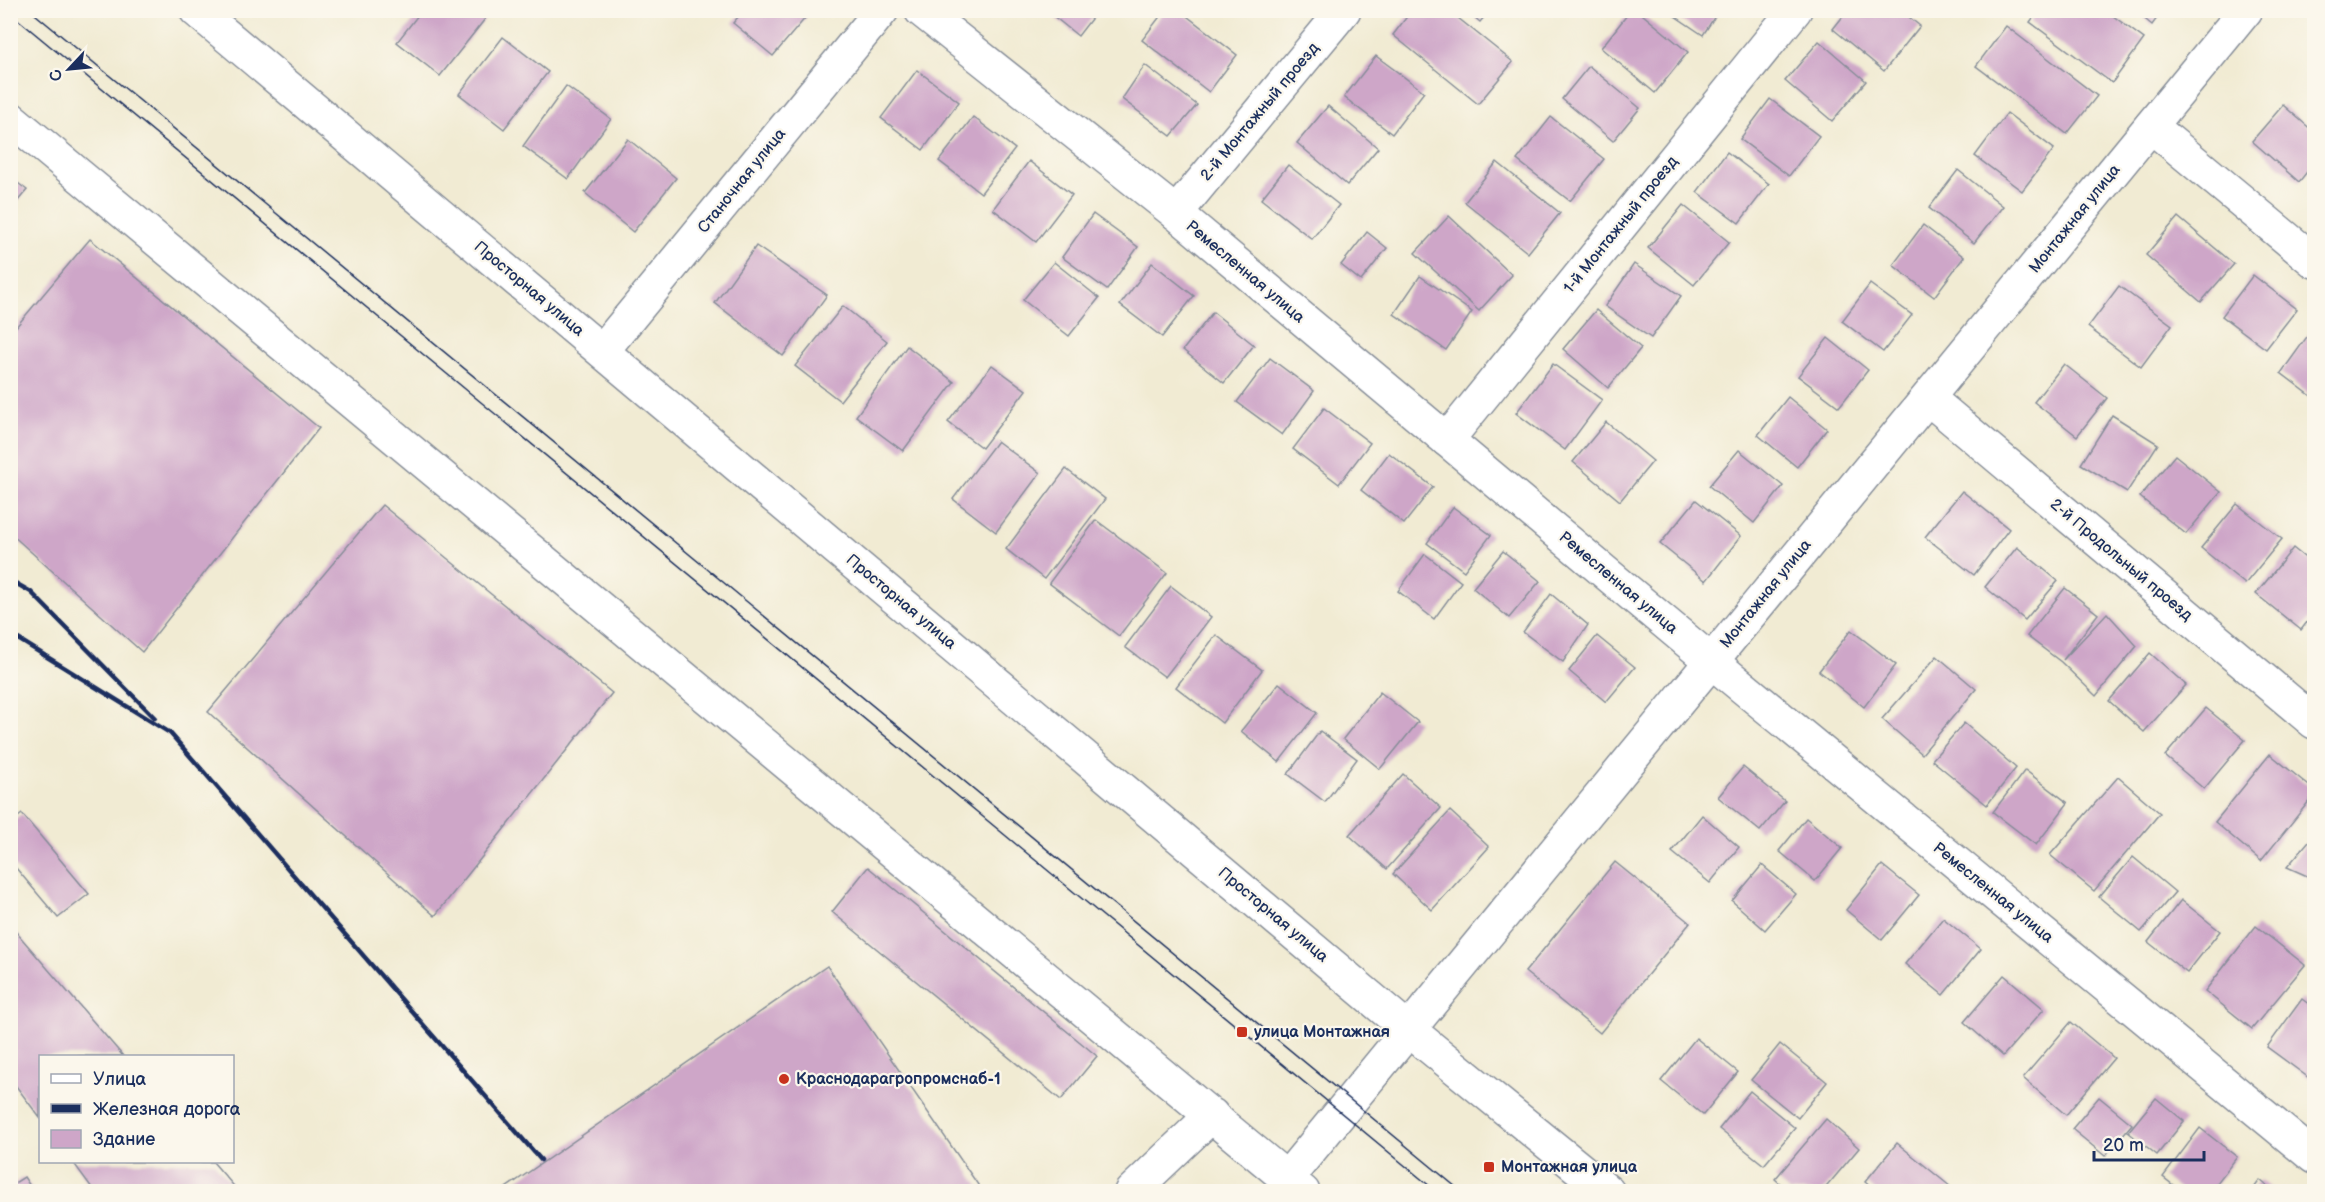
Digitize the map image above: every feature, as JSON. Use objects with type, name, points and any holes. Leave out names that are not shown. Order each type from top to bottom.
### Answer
[{"type":"street","name":"Просторная улица","points":[[196,10],[1409,1030],[1608,1191]]},
{"type":"street","name":"Станочная улица","points":[[602,351],[882,10]]},
{"type":"street","name":"Ремесленная улица","points":[[921,10],[1176,213],[1711,661],[2314,1157]]},
{"type":"street","name":"2-й Монтажный проезд","points":[[1176,213],[1344,10]]},
{"type":"street","name":"1-й Монтажный проезд","points":[[1447,440],[1795,10]]},
{"type":"street","name":"Монтажная улица","points":[[1295,1185],[1409,1030],[2246,10]]},
{"type":"street","points":[[10,118],[1295,1185]]},
{"type":"street","points":[[2151,126],[2314,261]]},
{"type":"street","name":"2-й Продольный проезд","points":[[1928,398],[2314,722]]},
{"type":"street","points":[[1131,1191],[1212,1115]]},
{"type":"building","points":[[422,10],[474,10],[485,19],[440,76],[397,42]]},
{"type":"building","points":[[744,10],[812,10],[773,56],[733,23]]},
{"type":"building","points":[[1046,10],[1098,10],[1078,36]]},
{"type":"building","points":[[1165,10],[1179,10],[1237,55],[1209,92],[1142,40]]},
{"type":"building","points":[[1412,10],[1448,10],[1513,62],[1478,104],[1393,35]]},
{"type":"building","points":[[1466,10],[1490,10],[1480,22]]},
{"type":"building","points":[[1631,10],[1637,10],[1688,52],[1655,93],[1601,48]]},
{"type":"building","points":[[1666,10],[1719,10],[1703,35]]},
{"type":"building","points":[[1848,10],[1900,10],[1920,26],[1884,71],[1833,29]]},
{"type":"building","points":[[2039,10],[2105,10],[2144,39],[2112,83],[2030,22]]},
{"type":"building","points":[[2134,10],[2163,10],[2152,25]]},
{"type":"building","points":[[2006,26],[2097,96],[2067,134],[1976,66]]},
{"type":"building","points":[[503,37],[548,72],[504,129],[459,94]]},
{"type":"building","points":[[1819,41],[1866,81],[1832,121],[1785,81]]},
{"type":"building","points":[[1376,56],[1424,92],[1392,134],[1344,97]]},
{"type":"building","points":[[1145,65],[1197,105],[1171,136],[1122,99]]},
{"type":"building","points":[[1589,66],[1640,108],[1613,141],[1562,99]]},
{"type":"building","points":[[917,70],[959,102],[923,150],[881,118]]},
{"type":"building","points":[[566,86],[611,119],[568,179],[523,146]]},
{"type":"building","points":[[1770,99],[1819,136],[1789,176],[1740,139]]},
{"type":"building","points":[[2283,105],[2314,132],[2314,163],[2299,182],[2252,141]]},
{"type":"building","points":[[1328,106],[1378,148],[1347,185],[1297,143]]},
{"type":"building","points":[[2007,113],[2054,149],[2022,191],[1975,156]]},
{"type":"building","points":[[973,117],[1015,149],[981,193],[939,161]]},
{"type":"building","points":[[1551,117],[1604,159],[1570,201],[1517,160]]},
{"type":"building","points":[[628,139],[676,178],[633,232],[585,193]]},
{"type":"building","points":[[1727,152],[1769,184],[1739,223],[1697,192]]},
{"type":"building","points":[[1029,161],[1072,195],[1036,242],[993,209]]},
{"type":"building","points":[[1497,162],[1560,213],[1528,253],[1465,202]]},
{"type":"building","points":[[1288,165],[1339,205],[1312,239],[1261,199]]},
{"type":"building","points":[[1958,170],[2003,206],[1974,243],[1929,208]]},
{"type":"building","points":[[10,177],[27,190],[10,210]]},
{"type":"building","points":[[1683,205],[1729,242],[1694,285],[1648,248]]},
{"type":"building","points":[[1093,214],[1138,247],[1107,290],[1062,257]]},
{"type":"building","points":[[1449,216],[1512,275],[1479,311],[1415,253]]},
{"type":"building","points":[[2178,217],[2234,264],[2201,302],[2146,255]]},
{"type":"building","points":[[1923,225],[1964,257],[1934,297],[1893,265]]},
{"type":"building","points":[[1367,232],[1387,248],[1361,281],[1341,265]]},
{"type":"building","points":[[90,239],[319,428],[142,652],[10,533],[10,334]]},
{"type":"building","points":[[756,246],[827,295],[783,356],[715,303]]},
{"type":"building","points":[[1054,262],[1099,298],[1069,336],[1023,300]]},
{"type":"building","points":[[1152,263],[1194,296],[1162,337],[1120,305]]},
{"type":"building","points":[[1634,264],[1681,296],[1651,338],[1605,306]]},
{"type":"building","points":[[2253,275],[2297,309],[2266,349],[2222,316]]},
{"type":"building","points":[[1420,276],[1472,312],[1446,350],[1394,314]]},
{"type":"building","points":[[1870,284],[1912,315],[1883,352],[1842,321]]},
{"type":"building","points":[[2119,286],[2172,325],[2141,367],[2088,327]]},
{"type":"building","points":[[843,306],[887,341],[840,401],[795,366]]},
{"type":"building","points":[[1596,310],[1641,348],[1608,388],[1563,349]]},
{"type":"building","points":[[1213,312],[1254,345],[1224,383],[1183,350]]},
{"type":"building","points":[[2314,327],[2314,398],[2281,373]]},
{"type":"building","points":[[1828,338],[1868,370],[1839,407],[1798,376]]},
{"type":"building","points":[[907,346],[954,382],[903,451],[856,416]]},
{"type":"building","points":[[1270,358],[1314,391],[1282,435],[1237,402]]},
{"type":"building","points":[[1553,364],[1602,400],[1565,450],[1516,413]]},
{"type":"building","points":[[2064,364],[2107,398],[2077,436],[2034,402]]},
{"type":"building","points":[[992,365],[1026,390],[982,448],[948,422]]},
{"type":"building","points":[[1788,397],[1827,429],[1797,467],[1758,435]]},
{"type":"building","points":[[1324,408],[1370,443],[1339,484],[1293,449]]},
{"type":"building","points":[[2112,415],[2158,444],[2127,492],[2081,464]]},
{"type":"building","points":[[1606,422],[1653,461],[1620,501],[1573,462]]},
{"type":"building","points":[[997,441],[1040,473],[996,532],[953,499]]},
{"type":"building","points":[[1739,450],[1783,486],[1754,523],[1709,486]]},
{"type":"building","points":[[1389,453],[1433,487],[1404,524],[1361,490]]},
{"type":"building","points":[[2175,455],[2221,492],[2186,534],[2140,497]]},
{"type":"building","points":[[1066,469],[1105,499],[1044,579],[1006,549]]},
{"type":"building","points":[[1962,491],[2009,529],[1974,575],[1925,537]]},
{"type":"building","points":[[1696,500],[1741,536],[1706,581],[1660,544]]},
{"type":"building","points":[[2237,504],[2282,539],[2245,584],[2201,548]]},
{"type":"building","points":[[382,505],[612,693],[435,916],[208,712]]},
{"type":"building","points":[[1453,507],[1491,535],[1464,571],[1427,543]]},
{"type":"building","points":[[1096,520],[1167,573],[1119,636],[1049,583]]},
{"type":"building","points":[[2017,547],[2058,581],[2025,620],[1985,587]]},
{"type":"building","points":[[2293,548],[2314,565],[2314,613],[2301,630],[2256,594]]},
{"type":"building","points":[[1503,551],[1540,581],[1509,618],[1473,588]]},
{"type":"building","points":[[1425,554],[1461,582],[1434,619],[1398,591]]},
{"type":"building","points":[[1171,586],[1211,617],[1165,677],[1125,647]]},
{"type":"building","points":[[2065,588],[2098,614],[2063,660],[2107,613],[2137,646],[2096,696],[2061,662],[2027,636]]},
{"type":"building","points":[[1551,594],[1588,625],[1563,662],[1523,632]]},
{"type":"building","points":[[1851,630],[1896,665],[1864,707],[1819,671]]},
{"type":"building","points":[[1216,635],[1262,670],[1222,723],[1176,687]]},
{"type":"building","points":[[1597,636],[1635,667],[1606,702],[1569,671]]},
{"type":"building","points":[[2150,653],[2186,685],[2144,732],[2109,701]]},
{"type":"building","points":[[1937,656],[1976,689],[1922,754],[1882,719]]},
{"type":"building","points":[[1279,683],[1317,713],[1279,762],[1241,731]]},
{"type":"building","points":[[1380,692],[1418,722],[1380,769],[1343,739]]},
{"type":"building","points":[[2206,708],[2245,740],[2204,789],[2165,756]]},
{"type":"building","points":[[1964,723],[2016,768],[1987,805],[1932,760]]},
{"type":"building","points":[[1320,731],[1357,759],[1325,802],[1288,774]]},
{"type":"building","points":[[2270,754],[2314,790],[2314,795],[2261,861],[2215,822]]},
{"type":"building","points":[[1743,767],[1785,801],[1760,831],[1718,797]]},
{"type":"building","points":[[2025,770],[2068,803],[2036,845],[1993,812]]},
{"type":"building","points":[[1403,774],[1441,808],[1387,869],[1349,835]]},
{"type":"building","points":[[2118,777],[2160,813],[2094,891],[2050,855]]},
{"type":"building","points":[[1450,811],[1489,847],[1432,910],[1393,874]]},
{"type":"building","points":[[22,814],[89,894],[58,918],[10,861],[10,823]]},
{"type":"building","points":[[1702,815],[1739,847],[1710,883],[1672,852]]},
{"type":"building","points":[[1806,818],[1842,848],[1815,881],[1779,851]]},
{"type":"building","points":[[2314,835],[2314,879],[2287,867]]},
{"type":"building","points":[[2133,857],[2175,892],[2141,932],[2099,897]]},
{"type":"building","points":[[1615,862],[1690,923],[1600,1033],[1525,972]]},
{"type":"building","points":[[1762,865],[1796,894],[1765,930],[1732,901]]},
{"type":"building","points":[[1882,865],[1919,895],[1882,940],[1846,910]]},
{"type":"building","points":[[868,867],[1097,1056],[1061,1100],[832,912]]},
{"type":"building","points":[[2181,900],[2220,931],[2187,973],[2148,942]]},
{"type":"building","points":[[1943,918],[1981,949],[1943,995],[1905,964]]},
{"type":"building","points":[[10,925],[122,1055],[39,1055],[39,1117],[10,1078]]},
{"type":"building","points":[[2256,926],[2305,965],[2252,1029],[2205,991]]},
{"type":"building","name":"Краснодарагропромснаб-1","points":[[827,966],[983,1192],[500,1192]]},
{"type":"building","points":[[2004,975],[2044,1009],[2003,1056],[1964,1022]]},
{"type":"building","points":[[2302,999],[2314,1008],[2314,1071],[2309,1078],[2267,1047]]},
{"type":"building","points":[[2071,1022],[2114,1058],[2066,1115],[2023,1078]]},
{"type":"building","points":[[1696,1038],[1738,1072],[1703,1115],[1661,1081]]},
{"type":"building","points":[[1780,1044],[1827,1082],[1798,1118],[1751,1080]]},
{"type":"building","points":[[1750,1091],[1795,1128],[1764,1165],[1719,1129]]},
{"type":"building","points":[[2099,1097],[2132,1124],[2105,1156],[2072,1129]]},
{"type":"building","points":[[2156,1098],[2184,1121],[2157,1155],[2128,1132]]},
{"type":"building","points":[[1826,1119],[1859,1148],[1822,1192],[1790,1192],[1775,1179]]},
{"type":"building","points":[[2200,1128],[2237,1157],[2210,1192],[2182,1192],[2163,1177]]},
{"type":"building","points":[[1897,1143],[1951,1187],[1947,1192],[1877,1192],[1865,1182]]},
{"type":"building","points":[[74,1163],[214,1163],[239,1192],[95,1192]]},
{"type":"building","points":[[24,1177],[34,1192],[10,1192],[10,1186]]},
{"type":"building","points":[[2260,1180],[2274,1192],[2251,1192]]},
{"type":"tram line","points":[[30,10],[1462,1192]]},
{"type":"tram line","points":[[10,13],[1437,1192]]},
{"type":"railway","points":[[10,580],[31,592],[155,718]]},
{"type":"railway","points":[[10,634],[170,733],[541,1160]]},
{"type":"place","name":"улица Монтажная","points":[[1242,1032]]},
{"type":"place","name":"Краснодарагропромснаб-1","points":[[784,1079]]},
{"type":"place","name":"Монтажная улица","points":[[1489,1167]]}]
